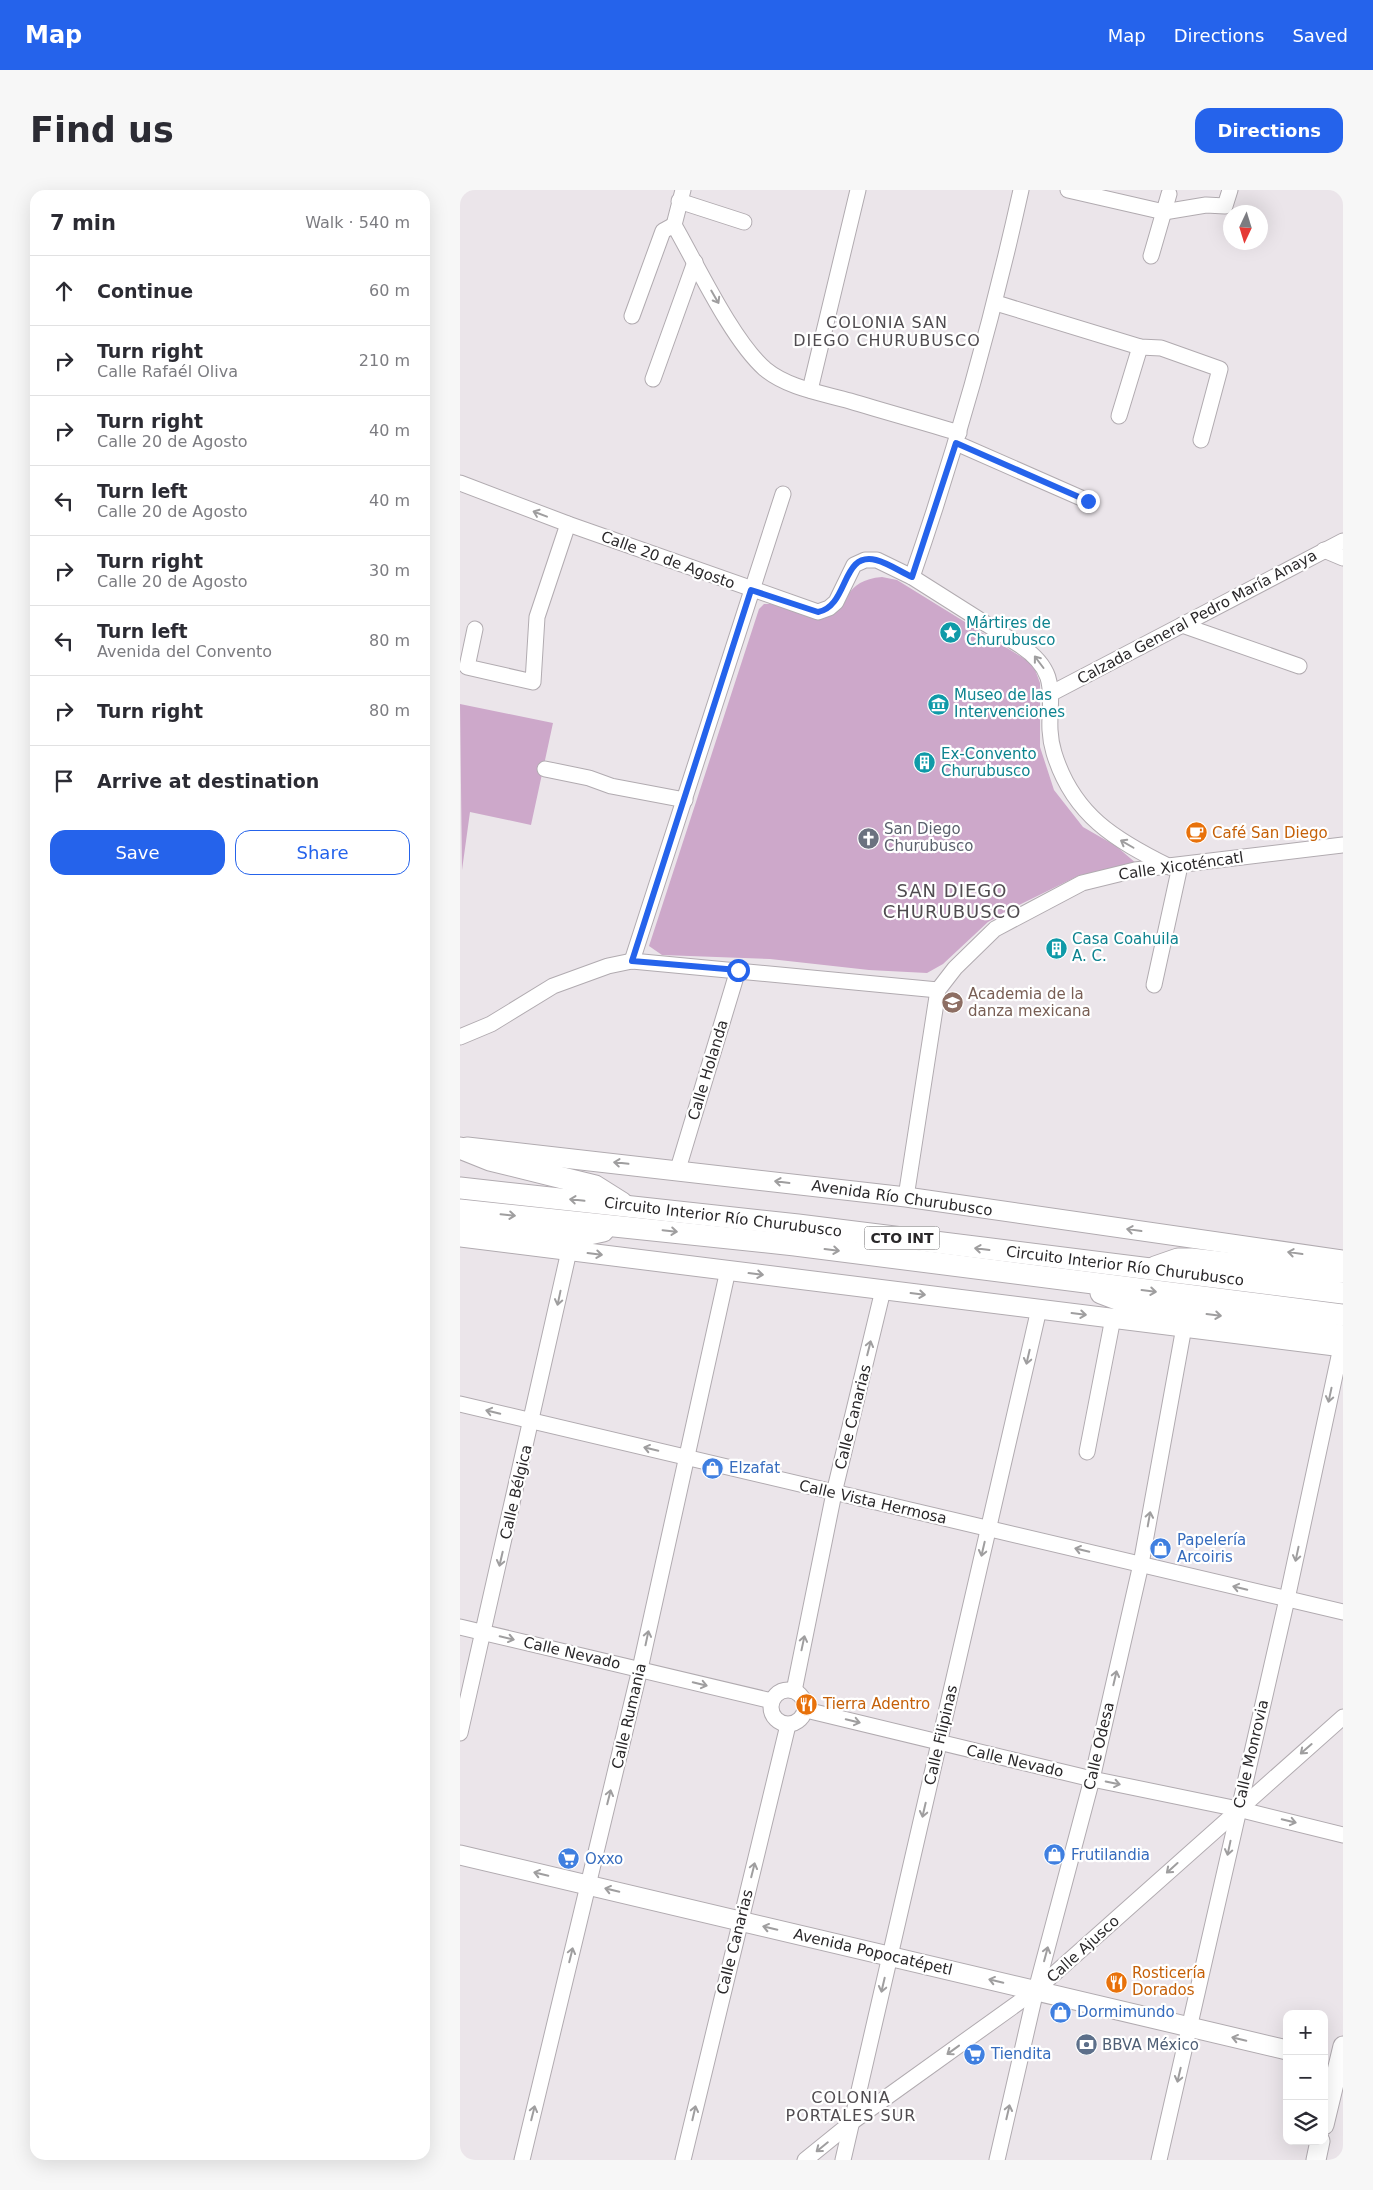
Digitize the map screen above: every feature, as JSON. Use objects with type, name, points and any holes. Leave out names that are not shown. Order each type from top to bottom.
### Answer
[{"type":"highway","points":[[460,1147],[490,1160],[595,1186],[625,1216],[571,1238],[460,1226]]},
{"type":"highway","name":"Circuito Interior Río Churubusco","points":[[460,1188],[795,1245],[1343,1315]]},
{"type":"highway","name":"Circuito Interior Río Churubusco","points":[[460,1210],[625,1216],[1147,1270],[1343,1293]]},
{"type":"highway","points":[[1147,1270],[1178,1259],[1191,1259],[1318,1273],[1343,1272]]},
{"type":"highway","points":[[1066,1280],[1130,1304],[1240,1318],[1342,1343]]},
{"type":"main road","name":"Avenida Río Churubusco","points":[[460,1147],[678,1170],[906,1198],[1343,1260]]},
{"type":"main road","points":[[460,1237],[1184,1327],[1342,1343]]},
{"type":"main road","name":"Avenida Popocatépetl","points":[[460,1855],[1283,2049]]},
{"type":"main road","points":[[1328,2104],[1337,2057]]},
{"type":"main road","points":[[1316,2160],[1319,2145]]},
{"type":"street","points":[[810,390],[858,190]]},
{"type":"street","points":[[912,577],[957,438],[996,303],[1021,190]]},
{"type":"street","points":[[1068,190],[1164,212],[1206,205],[1225,206],[1230,190]]},
{"type":"street","points":[[1151,256],[1169,194]]},
{"type":"street","points":[[744,222],[681,196],[674,225],[749,351],[766,369],[785,381],[957,438],[1088,501]]},
{"type":"street","points":[[632,316],[662,232],[674,225]]},
{"type":"street","points":[[653,379],[696,262]]},
{"type":"street","points":[[996,303],[1140,347],[1160,348],[1220,369],[1201,440]]},
{"type":"street","points":[[1119,416],[1140,347]]},
{"type":"street","name":"Calle 20 de Agosto","points":[[460,483],[751,590],[818,612],[833,605],[850,570],[860,562],[877,560],[912,577],[1031,652],[1043,666],[1052,693],[1049,715],[1053,752],[1062,776],[1078,803],[1108,832],[1175,866]]},
{"type":"street","points":[[632,961],[783,494]]},
{"type":"street","points":[[475,629],[466,667],[533,682],[537,617],[568,524]]},
{"type":"street","name":"Calzada General Pedro María Anaya","points":[[1052,693],[1343,541]]},
{"type":"street","points":[[1324,550],[1343,558]]},
{"type":"street","points":[[1182,626],[1299,666]]},
{"type":"street","points":[[545,769],[589,778],[611,786],[685,800]]},
{"type":"street","name":"Calle Xicoténcatl","points":[[938,990],[955,968],[995,929],[1082,883],[1136,870],[1343,845]]},
{"type":"street","points":[[1154,985],[1175,866]]},
{"type":"street","points":[[460,1037],[491,1024],[553,986],[608,966],[632,961],[938,990],[906,1198]]},
{"type":"street","name":"Calle Holanda","points":[[678,1170],[738,970]]},
{"type":"street","name":"Calle Bélgica","points":[[460,1733],[570,1250]]},
{"type":"street","name":"Calle Rumania","points":[[522,2160],[640,1669],[728,1270]]},
{"type":"street","name":"Calle Canarias","points":[[794,1691],[834,1493],[884,1290]]},
{"type":"street","name":"Calle Filipinas","points":[[843,2160],[1039,1309]]},
{"type":"street","points":[[1087,1452],[1113,1318]]},
{"type":"street","name":"Calle Odesa","points":[[997,2160],[1036,1990],[1092,1779],[1142,1564],[1184,1327]]},
{"type":"street","name":"Calle Monrovia","points":[[1159,2160],[1287,1599],[1342,1343]]},
{"type":"street","name":"Calle Vista Hermosa","points":[[460,1404],[1343,1612]]},
{"type":"street","name":"Calle Nevado","points":[[460,1627],[772,1701]]},
{"type":"street","points":[[794,1691],[802,1696],[806,1710],[800,1720],[788,1725],[777,1721],[770,1706],[780,1692],[794,1691]]},
{"type":"street","name":"Calle Nevado","points":[[806,1710],[1092,1779],[1238,1809],[1343,1835]]},
{"type":"street","name":"Calle Ajusco","points":[[805,2160],[852,2122],[1036,1990],[1343,1717]]},
{"type":"street","name":"Calle Canarias","points":[[683,2160],[788,1725]]},
{"type":"shaded area","points":[[882,577],[897,580],[1033,664],[1040,683],[1040,747],[1054,790],[1083,827],[1116,846],[1137,864],[1138,868],[1080,875],[1019,905],[988,922],[943,964],[927,973],[869,970],[770,959],[662,955],[649,946],[759,609],[764,604],[771,604],[823,619],[832,614],[853,588],[860,583]]},
{"type":"shaded area","points":[[460,704],[553,723],[531,825],[470,812],[462,870]]},
{"type":"place","name":"Mártires de Churubusco","points":[[950,632]]},
{"type":"place","name":"Museo de las Intervenciones","points":[[938,704]]},
{"type":"place","name":"Ex-Convento Churubusco","points":[[925,763]]},
{"type":"place","name":"Café San Diego","points":[[1196,833]]},
{"type":"place","name":"San Diego Churubusco","points":[[868,838]]},
{"type":"place","name":"Casa Coahuila A. C.","points":[[1056,948]]},
{"type":"place","name":"Academia de la danza mexicana","points":[[952,1003]]},
{"type":"place","name":"Elzafat","points":[[713,1468]]},
{"type":"place","name":"Papelería Arcoiris","points":[[1161,1549]]},
{"type":"place","name":"Tierra Adentro","points":[[807,1704]]},
{"type":"place","name":"Frutilandia","points":[[1055,1855]]},
{"type":"place","name":"Oxxo","points":[[569,1859]]},
{"type":"place","name":"Rosticería Dorados","points":[[1116,1982]]},
{"type":"place","name":"Dormimundo","points":[[1061,2012]]},
{"type":"place","name":"BBVA México","points":[[1086,2045]]},
{"type":"place","name":"Tiendita","points":[[975,2054]]},
{"type":"district","name":"COLONIA SAN DIEGO CHURUBUSCO","points":[[887,331]]},
{"type":"district","name":"SAN DIEGO CHURUBUSCO","points":[[952,900]]},
{"type":"district","name":"COLONIA PORTALES SUR","points":[[851,2106]]},
{"type":"route","points":[[738,970],[632,961],[751,590],[818,612],[825,611],[836,602],[850,570],[860,562],[877,560],[912,577],[956,443],[970,451],[1088,501]]}]
